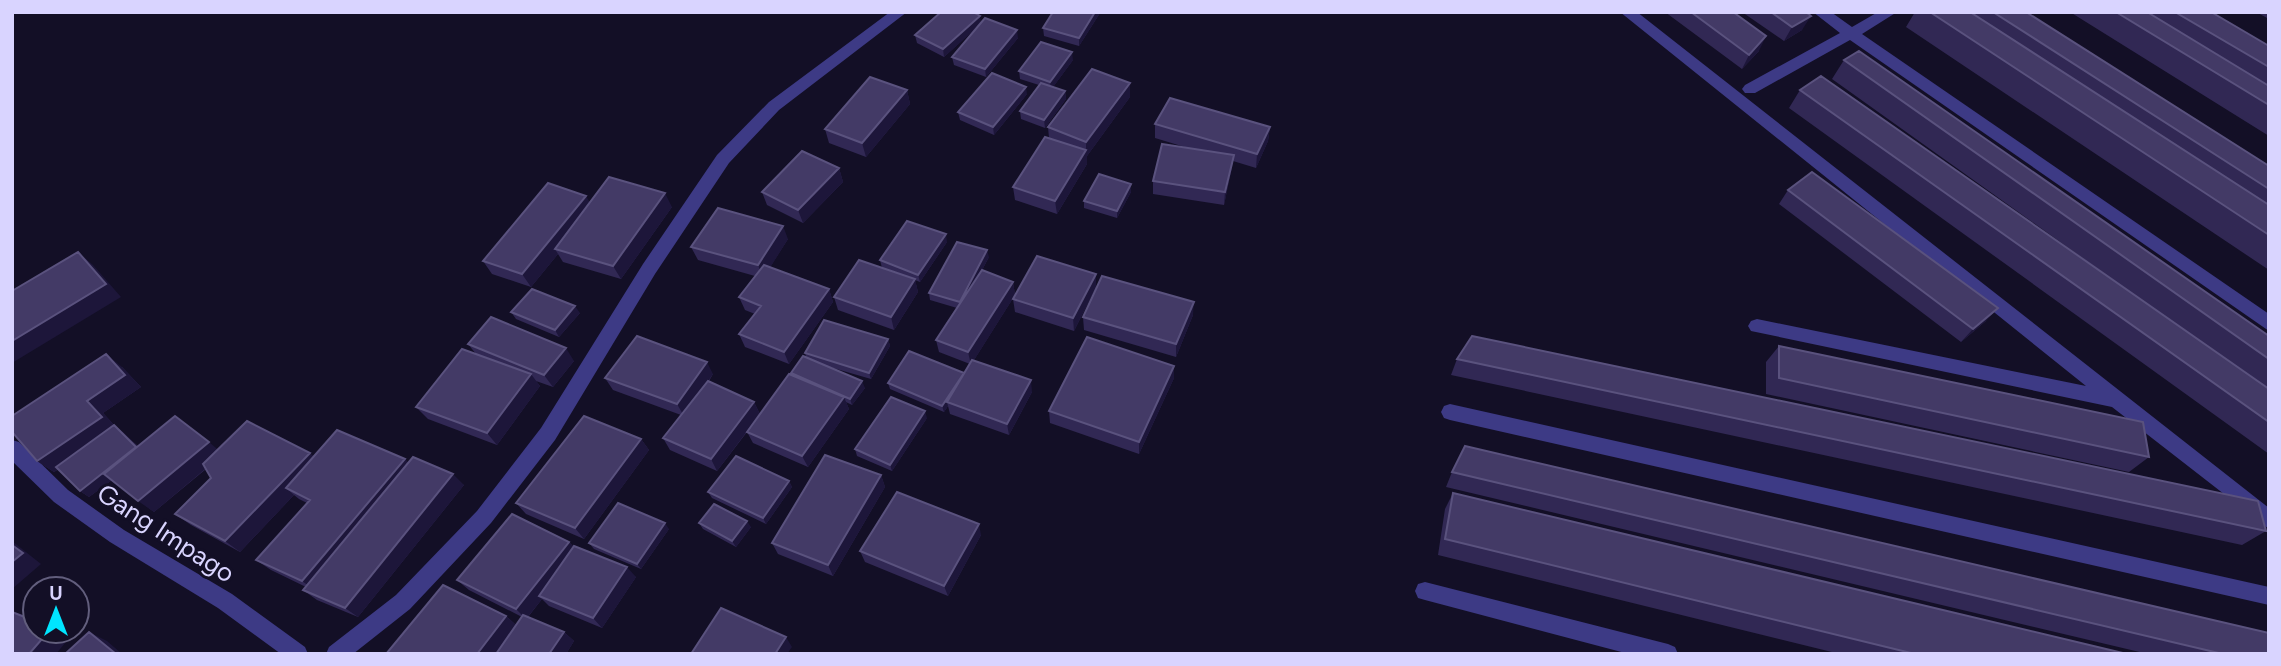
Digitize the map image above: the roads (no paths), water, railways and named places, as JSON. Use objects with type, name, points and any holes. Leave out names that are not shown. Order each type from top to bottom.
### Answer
[{"type":"street","points":[[336,654],[403,602],[484,517],[548,434],[649,269],[723,159],[774,106],[900,12]]},
{"type":"street","points":[[1628,12],[2269,520]]},
{"type":"street","points":[[1820,12],[2269,324]]},
{"type":"street","points":[[1750,89],[1891,12]]},
{"type":"street","points":[[1757,326],[2119,400]]},
{"type":"street","points":[[1450,412],[2269,596]]},
{"type":"street","name":"Gang Impago","points":[[12,448],[61,496],[117,537],[225,601],[298,654]]},
{"type":"street","points":[[1425,591],[1668,654]]}]
